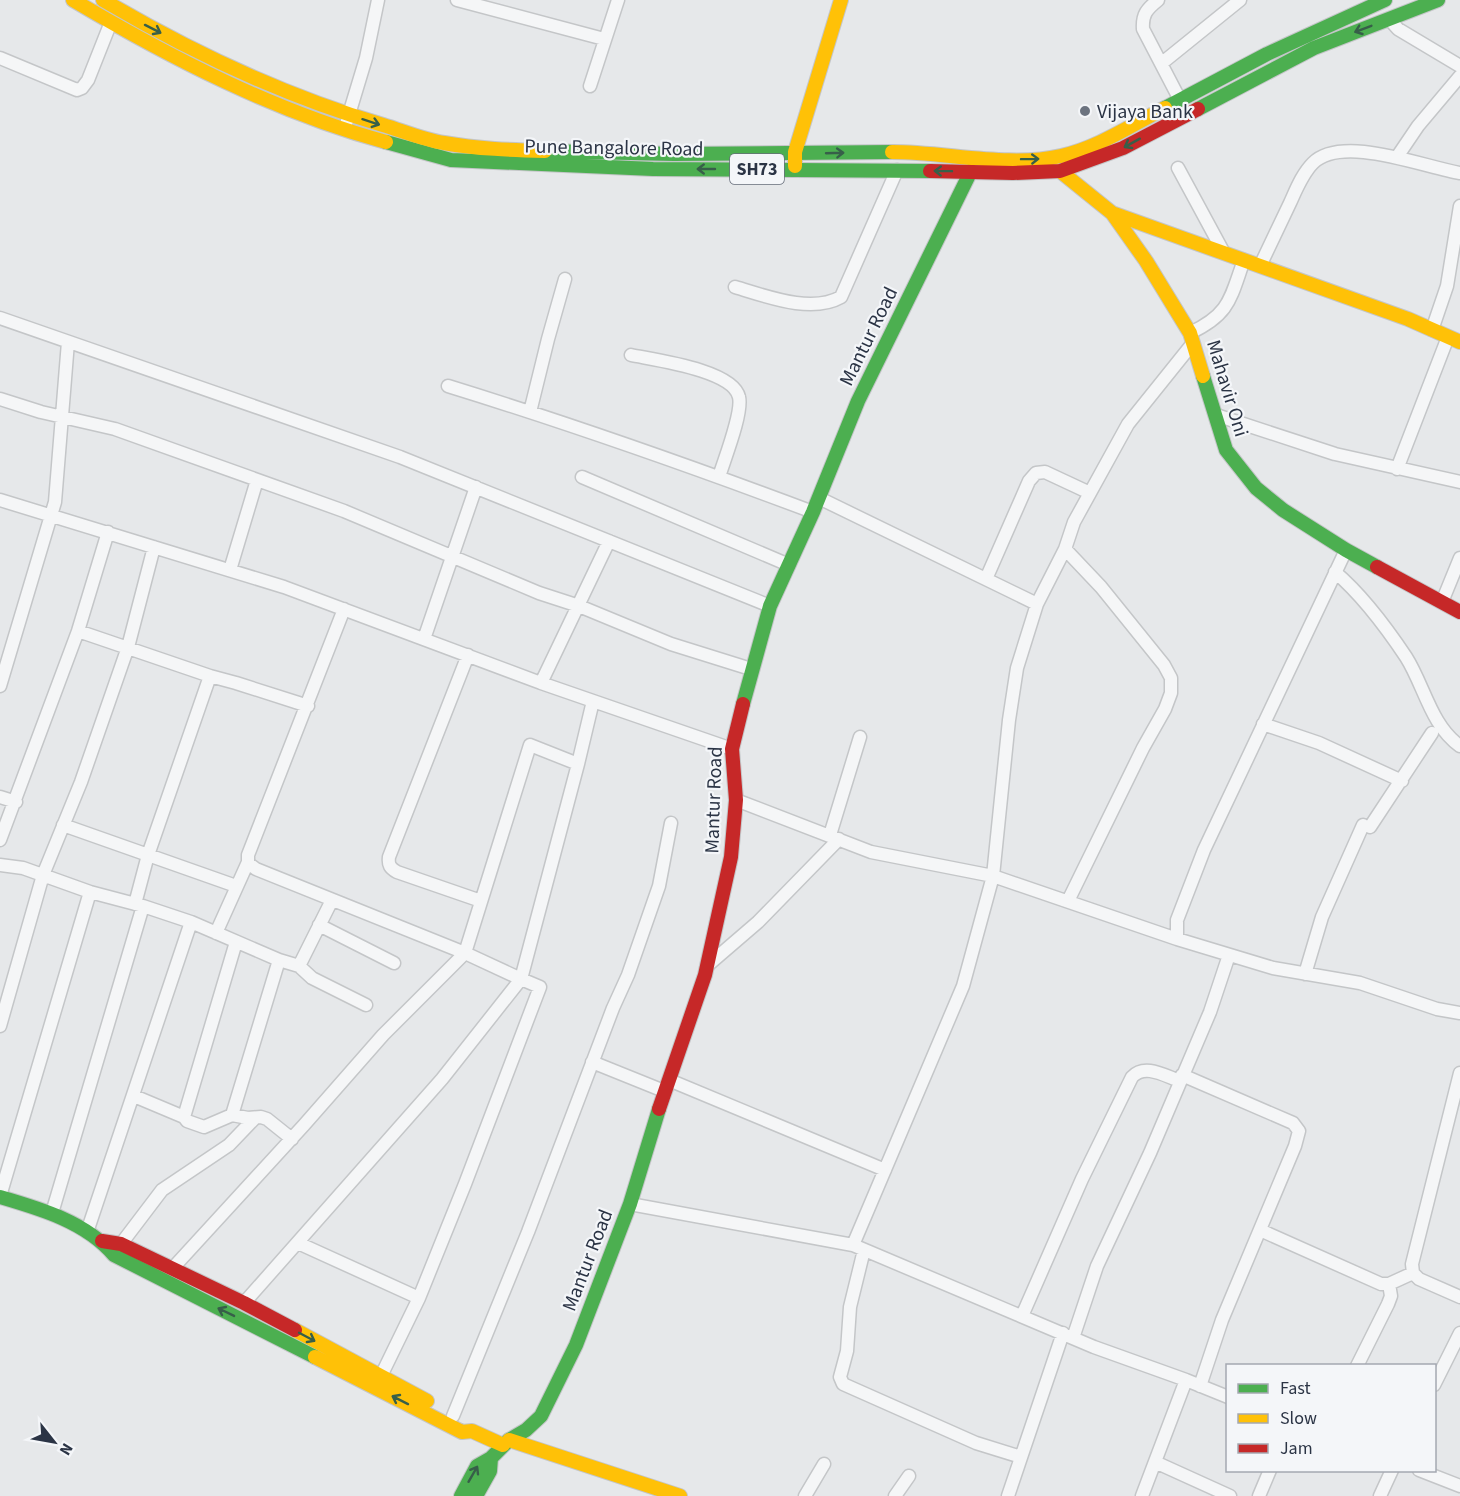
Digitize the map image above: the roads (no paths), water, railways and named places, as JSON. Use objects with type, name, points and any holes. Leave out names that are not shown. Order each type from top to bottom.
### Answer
[{"type":"main road","name":"Pune Bangalore Road","points":[[103,0],[147,26],[245,74],[349,115],[442,143],[488,149],[674,154],[915,152],[1006,160],[1047,159],[1071,154],[1107,139],[1323,26],[1384,0]]},
{"type":"main road","points":[[795,169],[795,152],[841,0]]},
{"type":"main road","name":"Pune Bangalore Road","points":[[80,2],[111,22],[249,93],[344,131],[451,160],[653,169],[1060,171],[1123,148],[1314,48],[1438,0]]},
{"type":"main road","points":[[200,69],[207,55]]},
{"type":"main road","points":[[1147,117],[1155,130]]},
{"type":"main road","points":[[586,167],[587,151]]},
{"type":"main road","name":"Mantur Road","points":[[461,1496],[477,1466],[541,1416],[576,1345],[630,1204],[666,1086],[708,965],[731,857],[736,800],[732,749],[751,669],[770,606],[813,512],[858,401],[971,171]]},
{"type":"main road","name":"Mahavir Oni","points":[[1060,171],[1112,213],[1146,261],[1192,338],[1226,450],[1256,488],[1282,510],[1346,550],[1460,612]]},
{"type":"main road","points":[[1112,213],[1408,319],[1454,340]]},
{"type":"main road","points":[[0,1197],[52,1212],[102,1241],[114,1255],[284,1339],[462,1432],[472,1431],[680,1496]]},
{"type":"main road","points":[[102,1241],[121,1244],[244,1304],[466,1423],[472,1431]]},
{"type":"main road","name":"Mantur Road","points":[[476,1496],[490,1471],[490,1458]]},
{"type":"street","points":[[344,131],[366,57],[378,0]]},
{"type":"street","points":[[461,0],[604,39]]},
{"type":"street","points":[[590,86],[618,0]]},
{"type":"street","points":[[1158,0],[1146,10],[1142,19],[1143,29],[1180,100]]},
{"type":"street","points":[[1162,63],[1240,0]]},
{"type":"street","points":[[1389,19],[1398,29],[1460,66]]},
{"type":"street","points":[[0,58],[77,90],[82,88],[88,80],[111,22]]},
{"type":"street","points":[[1397,158],[1418,126],[1460,76]]},
{"type":"street","points":[[1260,266],[1302,177],[1313,163],[1326,154],[1343,150],[1397,158],[1460,173]]},
{"type":"street","points":[[1178,168],[1224,253]]},
{"type":"street","points":[[735,287],[807,304],[822,305],[842,297],[897,170]]},
{"type":"street","points":[[1432,330],[1447,286],[1460,206]]},
{"type":"street","points":[[1021,1457],[976,1443],[843,1384],[840,1377],[847,1351],[850,1307],[859,1247],[885,1170],[963,986],[993,876],[1009,720],[1017,668],[1037,604],[1065,549],[1074,522],[1128,424],[1192,338],[1222,312],[1229,301],[1244,261]]},
{"type":"street","points":[[530,412],[565,279]]},
{"type":"street","points":[[0,318],[400,457],[770,606]]},
{"type":"street","points":[[1396,469],[1454,340]]},
{"type":"street","points":[[0,686],[55,502],[68,342]]},
{"type":"street","points":[[631,355],[696,369],[723,379],[733,386],[739,397],[739,411],[719,477]]},
{"type":"street","points":[[448,386],[719,477],[813,512]]},
{"type":"street","points":[[0,399],[115,429],[344,511],[539,593],[579,606],[671,644],[751,669]]},
{"type":"street","points":[[1216,415],[1335,454],[1460,482]]},
{"type":"street","points":[[986,579],[1029,481],[1036,473],[1045,472],[1090,492]]},
{"type":"street","points":[[582,477],[789,565]]},
{"type":"street","points":[[230,570],[257,480]]},
{"type":"street","points":[[424,639],[476,487]]},
{"type":"street","points":[[819,498],[1037,604]]},
{"type":"street","points":[[1,504],[51,514],[230,570],[344,609],[541,683],[732,749]]},
{"type":"street","points":[[0,840],[78,631],[108,532]]},
{"type":"street","points":[[541,683],[609,541]]},
{"type":"street","points":[[0,1026],[43,875],[81,782],[128,647],[154,547]]},
{"type":"street","points":[[1065,549],[1101,587],[1164,665],[1171,678],[1171,693],[1165,709],[1143,748],[1068,901]]},
{"type":"street","points":[[1177,939],[1178,920],[1204,850],[1346,550]]},
{"type":"street","points":[[1442,602],[1460,558]]},
{"type":"street","points":[[1335,572],[1360,596],[1407,657],[1441,727],[1460,746]]},
{"type":"street","points":[[216,933],[248,862],[248,855],[344,609]]},
{"type":"street","points":[[78,631],[210,676],[308,706]]},
{"type":"street","points":[[468,655],[388,864],[390,868],[398,872],[481,902]]},
{"type":"street","points":[[52,1212],[139,905],[148,855],[210,676]]},
{"type":"street","points":[[244,1304],[442,1079],[520,979],[593,701]]},
{"type":"street","points":[[1263,724],[1319,743],[1402,781]]},
{"type":"street","points":[[1305,974],[1322,917],[1366,826],[1402,781],[1432,734]]},
{"type":"street","points":[[708,965],[758,922],[834,837],[860,737]]},
{"type":"street","points":[[172,1269],[292,1139],[383,1035],[465,953],[530,745],[578,764]]},
{"type":"street","points":[[0,797],[16,802]]},
{"type":"street","points":[[736,800],[871,852],[993,876],[1177,939],[1272,968],[1360,983],[1437,1009],[1460,1013]]},
{"type":"street","points":[[453,1416],[528,1232],[592,1062],[628,975],[659,886],[671,823]]},
{"type":"street","points":[[63,825],[236,886]]},
{"type":"street","points":[[248,862],[256,869],[465,953],[540,987],[419,1298],[381,1376]]},
{"type":"street","points":[[0,865],[23,868],[90,892],[191,922],[279,960],[299,966],[312,978],[366,1005]]},
{"type":"street","points":[[0,1197],[90,892]]},
{"type":"street","points":[[299,966],[332,900]]},
{"type":"street","points":[[87,1232],[191,922]]},
{"type":"street","points":[[319,925],[394,963]]},
{"type":"street","points":[[184,1117],[236,942]]},
{"type":"street","points":[[1008,1496],[1068,1336],[1210,1012],[1229,955]]},
{"type":"street","points":[[232,1115],[279,960]]},
{"type":"street","points":[[592,1062],[666,1086],[885,1170]]},
{"type":"street","points":[[1022,1316],[1082,1179],[1132,1077],[1144,1070],[1181,1078],[1297,1126],[1299,1131],[1295,1146],[1222,1320],[1200,1386]]},
{"type":"street","points":[[1460,1073],[1412,1264],[1413,1274],[1419,1279],[1460,1297]]},
{"type":"street","points":[[134,1096],[204,1127],[232,1115],[267,1119],[292,1139]]},
{"type":"street","points":[[121,1244],[162,1190],[229,1145],[255,1118]]},
{"type":"street","points":[[630,1204],[859,1247],[1068,1336],[1226,1397]]},
{"type":"street","points":[[1260,1230],[1381,1284],[1389,1284],[1413,1274]]},
{"type":"street","points":[[298,1243],[419,1298]]},
{"type":"street","points":[[1358,1364],[1388,1304],[1389,1284]]},
{"type":"street","points":[[1436,1381],[1460,1334]]},
{"type":"street","points":[[1142,1496],[1186,1380]]},
{"type":"street","points":[[1155,1462],[1230,1496]]},
{"type":"street","points":[[809,1494],[824,1464]]},
{"type":"street","points":[[1259,1496],[1269,1472]]},
{"type":"street","points":[[1380,1496],[1391,1472]]},
{"type":"street","points":[[1426,1472],[1458,1481]]},
{"type":"street","points":[[895,1496],[909,1476]]},
{"type":"place","name":"Vijaya Bank","points":[[1085,111]]}]
